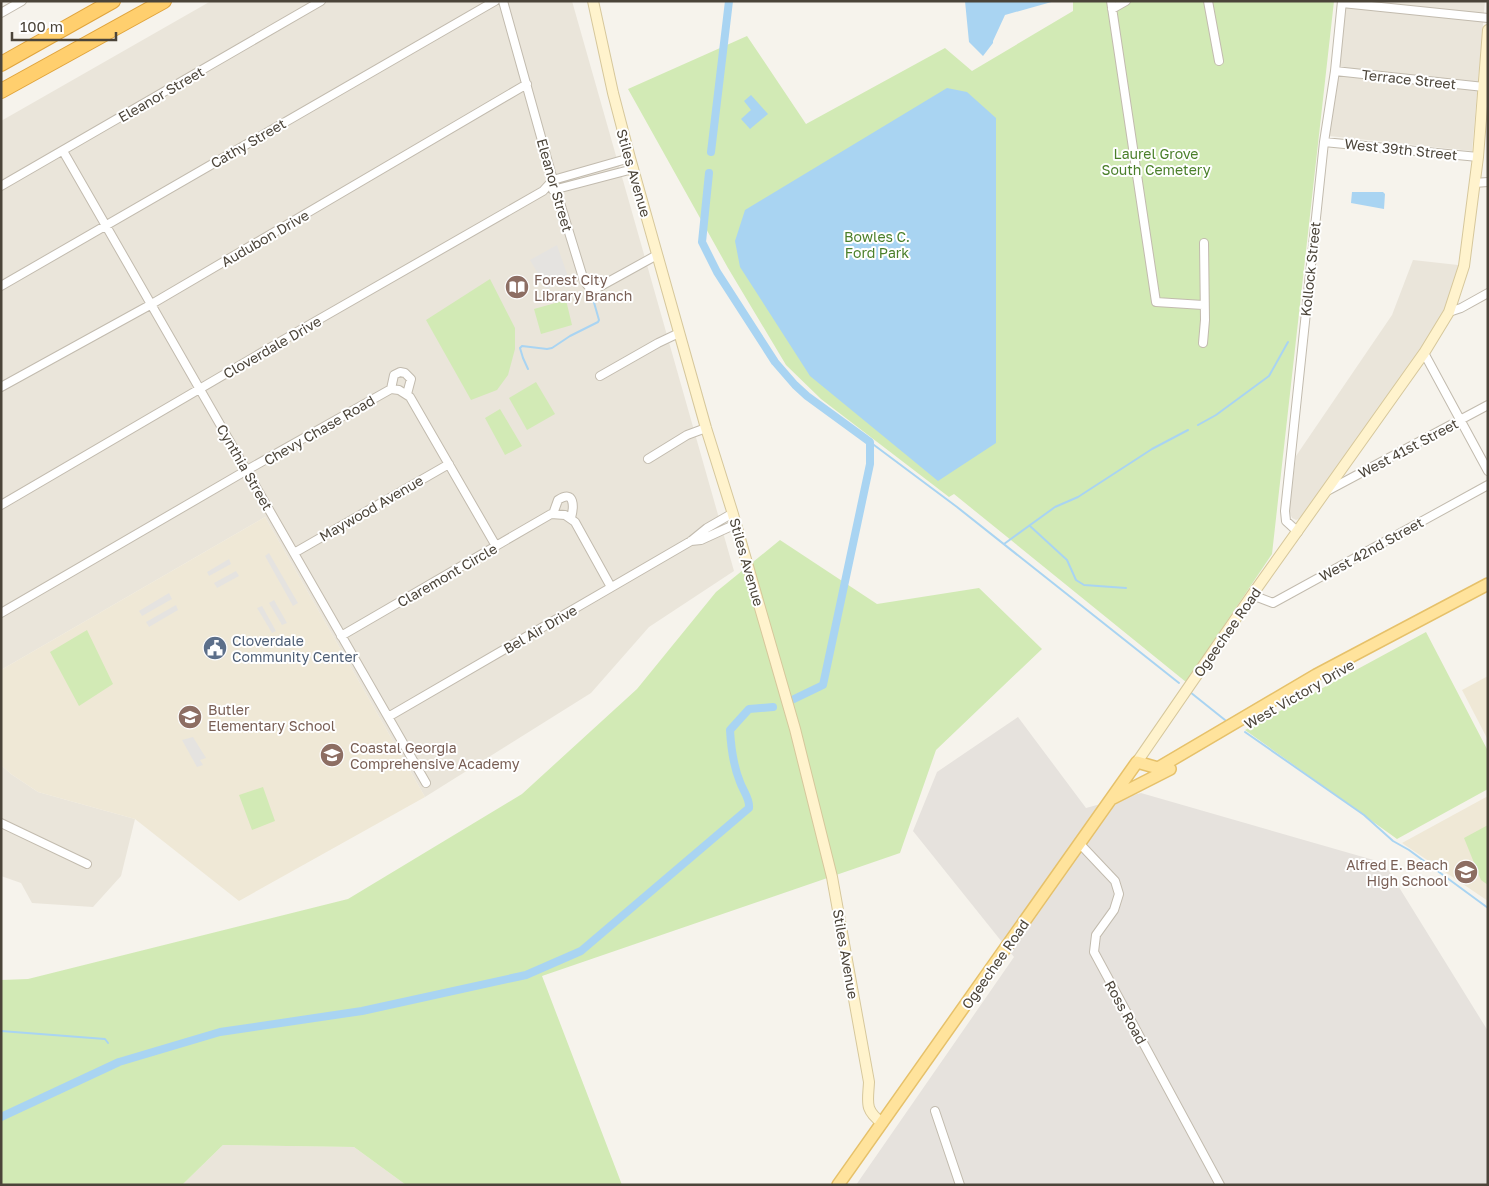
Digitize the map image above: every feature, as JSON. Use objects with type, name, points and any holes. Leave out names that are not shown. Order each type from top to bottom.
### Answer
[{"type":"highway","points":[[1,64],[113,1]]},
{"type":"highway","points":[[1,92],[164,1]]},
{"type":"main road","name":"West Victory Drive","points":[[1137,762],[1158,768],[1316,675],[1488,584]]},
{"type":"main road","name":"West Victory Drive","points":[[1111,799],[1161,774],[1319,681],[1488,592]]},
{"type":"main road","name":"Ogeechee Road","points":[[838,1185],[1137,762]]},
{"type":"street","points":[[1,13],[22,1]]},
{"type":"street","name":"Eleanor Street","points":[[1,186],[63,152],[321,1]]},
{"type":"street","name":"Cathy Street","points":[[1,286],[494,1]]},
{"type":"street","name":"Eleanor Street","points":[[503,1],[553,180],[584,281],[589,287],[599,287],[658,255]]},
{"type":"street","name":"Stiles Avenue","points":[[593,1],[612,93],[630,158],[706,428],[733,513],[795,729],[832,877],[869,1082],[868,1110],[882,1123]]},
{"type":"street","points":[[1126,1],[1112,5],[1156,302],[1203,305]]},
{"type":"street","points":[[1208,1],[1219,61]]},
{"type":"street","points":[[1342,2],[1488,18]]},
{"type":"street","name":"Kollock Street","points":[[1298,532],[1286,521],[1285,511],[1324,142],[1335,71],[1342,2]]},
{"type":"street","name":"Ogeechee Road","points":[[1137,762],[1252,595],[1424,353],[1449,312],[1464,266],[1478,157],[1488,30]]},
{"type":"street","name":"Terrace Street","points":[[1335,71],[1484,87]]},
{"type":"street","name":"Audubon Drive","points":[[1,387],[150,305],[527,84]]},
{"type":"street","name":"West 39th Street","points":[[1324,142],[1478,157]]},
{"type":"street","name":"Cynthia Street","points":[[63,152],[426,783]]},
{"type":"street","points":[[553,180],[630,158]]},
{"type":"street","name":"Cloverdale Drive","points":[[543,191],[556,190],[633,168]]},
{"type":"street","name":"Cloverdale Drive","points":[[1,505],[543,191],[553,180]]},
{"type":"street","points":[[1474,183],[1488,182]]},
{"type":"street","points":[[1203,342],[1205,320],[1203,305],[1204,243]]},
{"type":"street","points":[[1449,312],[1461,308],[1488,293]]},
{"type":"street","points":[[600,376],[658,342],[679,333]]},
{"type":"street","points":[[1424,353],[1488,471]]},
{"type":"street","points":[[391,389],[394,376],[400,372],[405,372],[411,379],[407,394],[496,546]]},
{"type":"street","name":"Chevy Chase Road","points":[[1,613],[391,389],[407,394]]},
{"type":"street","name":"West 41st Street","points":[[1327,491],[1488,405]]},
{"type":"street","points":[[648,458],[687,435],[706,428]]},
{"type":"street","name":"Maywood Avenue","points":[[294,553],[449,464]]},
{"type":"street","name":"West 42nd Street","points":[[1252,595],[1273,604],[1488,485]]},
{"type":"street","name":"Claremont Circle","points":[[341,636],[543,518],[553,514],[558,500],[562,497],[572,500],[574,505],[571,518],[583,535],[612,587]]},
{"type":"street","name":"Bel Air Drive","points":[[388,717],[691,541],[707,528],[733,513]]},
{"type":"street","points":[[553,514],[565,515],[571,518]]},
{"type":"street","name":"Bel Air Drive","points":[[691,541],[701,540],[736,524]]},
{"type":"street","points":[[1,823],[87,864]]},
{"type":"street","name":"Ross Road","points":[[1080,844],[1115,882],[1119,894],[1114,910],[1096,935],[1094,952],[1220,1185]]},
{"type":"street","points":[[935,1111],[960,1185]]},
{"type":"shaded area","points":[[211,1],[572,1],[734,571],[649,627],[591,693],[425,797],[265,517],[1,670],[1,121]]},
{"type":"shaded area","points":[[1343,1],[1485,1],[1472,151],[1329,136]]},
{"type":"shaded area","points":[[557,245],[568,277],[547,289],[530,260]]},
{"type":"shaded area","points":[[1413,260],[1458,265],[1456,282],[1441,317],[1416,356],[1302,518],[1296,520],[1292,518],[1289,511],[1296,456],[1392,315]]},
{"type":"shaded area","name":"Butler Elementary School","points":[[265,517],[425,797],[239,901],[135,819],[38,792],[1,765],[1,670]]},
{"type":"shaded area","points":[[269,553],[298,603],[293,606],[265,556]]},
{"type":"shaded area","points":[[229,559],[231,564],[209,576],[207,572]]},
{"type":"shaded area","points":[[236,571],[239,576],[217,588],[214,583]]},
{"type":"shaded area","points":[[169,593],[172,599],[142,616],[139,611]]},
{"type":"shaded area","points":[[274,600],[287,623],[282,625],[269,603]]},
{"type":"shaded area","points":[[176,605],[178,610],[149,627],[146,622]]},
{"type":"shaded area","points":[[262,606],[276,631],[272,633],[257,608]]},
{"type":"shaded area","points":[[1488,676],[1488,740],[1462,690]]},
{"type":"shaded area","points":[[1018,717],[1086,808],[1141,793],[1384,863],[1488,1031],[1488,1185],[856,1185],[1014,957],[913,831],[937,772]]},
{"type":"shaded area","points":[[193,737],[206,758],[200,760],[203,765],[197,767],[182,740]]},
{"type":"shaded area","points":[[1,765],[38,792],[135,819],[121,876],[93,907],[32,903],[21,883],[1,876]]},
{"type":"shaded area","name":"Alfred E. Beach High School","points":[[1488,796],[1488,901],[1402,843]]},
{"type":"shaded area","points":[[223,1145],[354,1147],[406,1185],[182,1185]]},
{"type":"green space","name":"Laurel Grove South Cemetery","points":[[1073,1],[1334,1],[1272,554],[1186,682],[954,494],[949,497],[821,399],[786,365],[728,268],[628,89],[747,36],[806,124],[945,48],[972,71],[1073,11]]},
{"type":"green space","points":[[490,279],[515,328],[515,349],[508,375],[497,390],[471,400],[426,320]]},
{"type":"green space","points":[[566,300],[572,325],[541,334],[534,309]]},
{"type":"green space","points":[[536,382],[555,414],[527,430],[509,398]]},
{"type":"green space","points":[[500,409],[522,446],[505,455],[485,418]]},
{"type":"green space","points":[[780,540],[877,604],[979,588],[1042,649],[936,750],[900,853],[542,976],[622,1185],[406,1185],[354,1147],[223,1145],[182,1185],[1,1185],[1,980],[28,979],[348,899],[522,794],[637,689],[716,592]]},
{"type":"green space","points":[[87,630],[113,684],[79,706],[50,652]]},
{"type":"green space","points":[[1426,632],[1488,751],[1488,789],[1397,839],[1245,730]]},
{"type":"green space","points":[[263,787],[275,821],[252,830],[239,795]]},
{"type":"green space","points":[[1488,825],[1488,885],[1481,880],[1464,838]]},
{"type":"water","points":[[965,1],[1055,1],[1005,15],[993,43],[983,56],[969,42]]},
{"type":"water","name":"Bowles C. Ford Park","points":[[947,88],[967,92],[996,118],[996,443],[938,481],[810,376],[740,267],[735,241],[745,210]]},
{"type":"water","points":[[751,95],[768,114],[750,129],[741,119],[751,110],[744,101]]},
{"type":"water","points":[[1352,192],[1383,192],[1385,194],[1384,209],[1351,203]]},
{"type":"waterway","points":[[711,152],[729,1]]},
{"type":"waterway","points":[[709,173],[702,242],[717,272],[775,362],[795,385],[870,442],[870,464],[823,685],[794,699]]},
{"type":"waterway","points":[[528,369],[520,348],[522,346],[552,348],[570,336],[598,322],[594,297]]},
{"type":"waterway","points":[[1198,425],[1216,415],[1269,376],[1288,342]]},
{"type":"waterway","points":[[1004,544],[1055,507],[1078,497],[1152,449],[1188,430]]},
{"type":"waterway","points":[[870,442],[957,507],[1179,683]]},
{"type":"waterway","points":[[1030,526],[1067,560],[1076,580],[1084,585],[1126,588]]},
{"type":"waterway","points":[[1190,692],[1225,720]]},
{"type":"waterway","points":[[1,1117],[119,1062],[220,1032],[362,1011],[526,975],[581,951],[749,808],[734,763],[730,730],[749,709],[773,707]]},
{"type":"waterway","points":[[1245,732],[1364,815],[1393,841],[1409,850],[1488,908]]},
{"type":"waterway","points":[[1,1031],[105,1039],[108,1043]]},
{"type":"place","name":"Forest City Library Branch","points":[[517,287]]},
{"type":"place","name":"Cloverdale Community Center","points":[[215,648]]},
{"type":"place","name":"Butler Elementary School","points":[[190,717]]},
{"type":"place","name":"Coastal Georgia Comprehensive Academy","points":[[332,755]]},
{"type":"place","name":"Alfred E. Beach High School","points":[[1466,872]]}]
